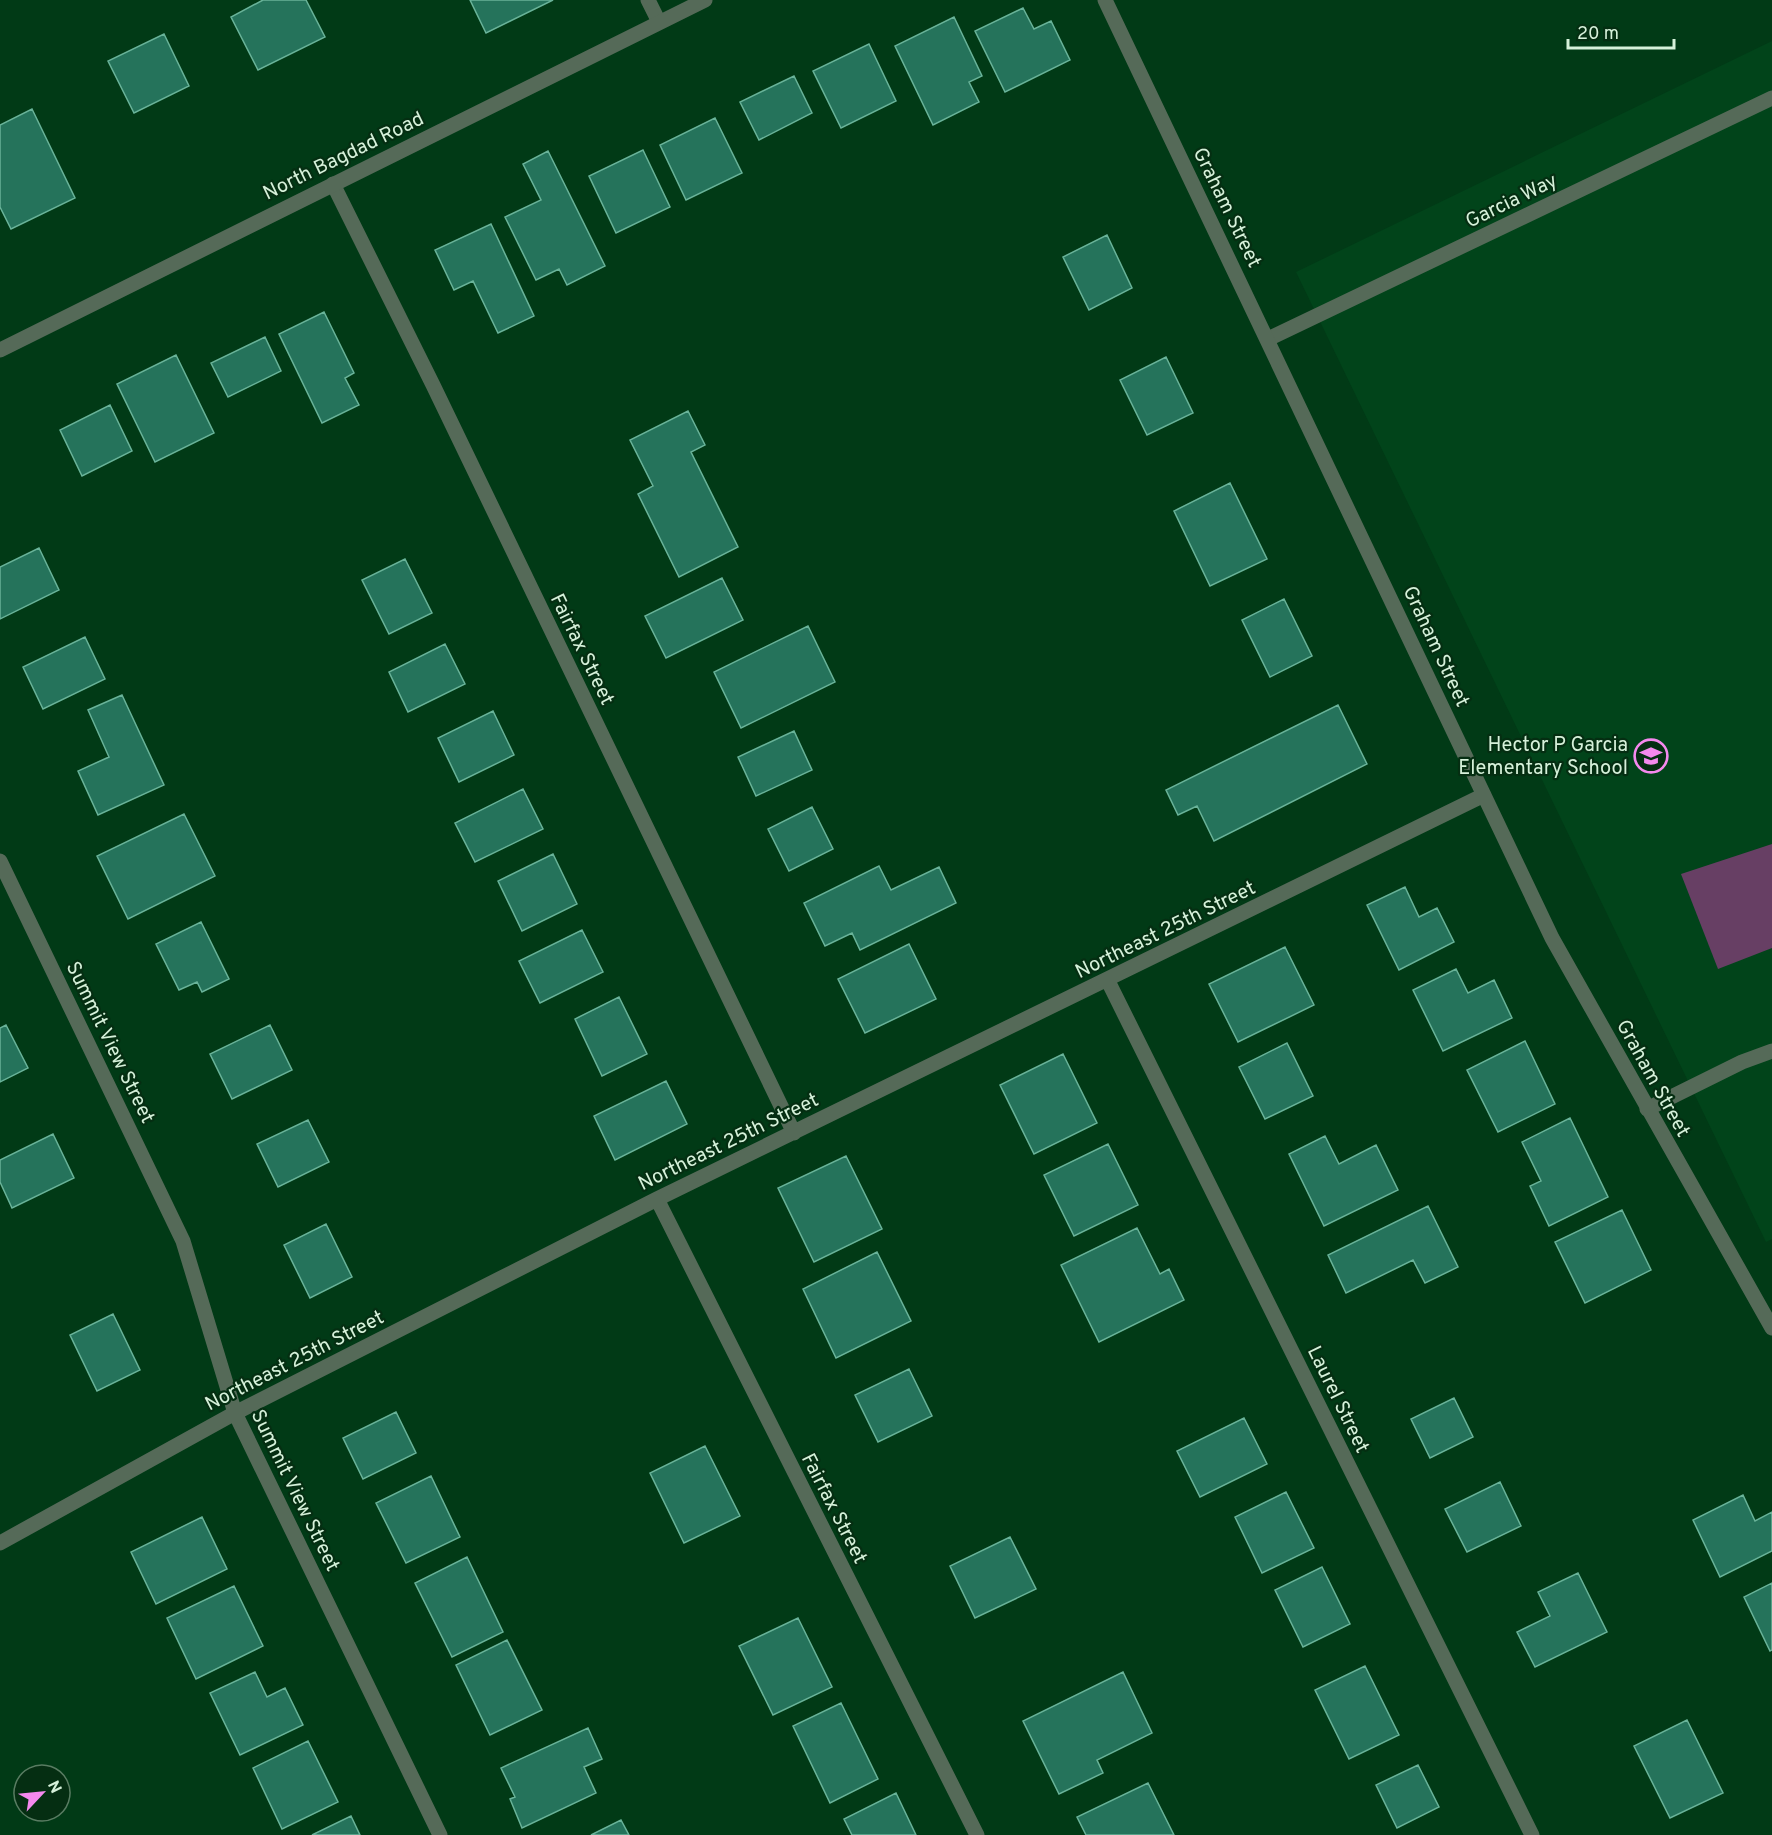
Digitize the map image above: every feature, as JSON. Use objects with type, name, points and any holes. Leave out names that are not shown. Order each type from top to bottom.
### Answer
[{"type":"street","points":[[648,0],[659,22]]},
{"type":"street","name":"North Bagdad Road","points":[[0,350],[705,0]]},
{"type":"street","name":"Graham Street","points":[[1105,0],[1552,938],[1772,1328]]},
{"type":"street","name":"Garcia Way","points":[[1268,339],[1772,98]]},
{"type":"street","name":"Fairfax Street","points":[[333,184],[438,396],[794,1133]]},
{"type":"street","name":"Northeast 25th Street","points":[[0,1543],[236,1413],[657,1199],[1108,981],[1484,795]]},
{"type":"street","name":"Summit View Street","points":[[0,861],[183,1241],[236,1413],[440,1835]]},
{"type":"street","name":"Laurel Street","points":[[1108,981],[1532,1835]]},
{"type":"street","points":[[1647,1109],[1742,1062],[1772,1051]]},
{"type":"street","name":"Fairfax Street","points":[[657,1199],[977,1835]]},
{"type":"shaded area","name":"Hector P Garcia Elementary School","points":[[1772,41],[1772,1239],[1766,1242],[1296,272]]},
{"type":"shaded area","points":[[1772,844],[1772,948],[1718,969],[1681,874]]},
{"type":"building","points":[[263,0],[306,0],[325,37],[258,70],[231,17]]},
{"type":"building","points":[[470,0],[553,0],[486,33]]},
{"type":"building","points":[[1023,8],[1034,29],[1051,21],[1070,60],[1005,92],[975,31]]},
{"type":"building","points":[[954,17],[982,76],[969,82],[979,102],[933,125],[895,46]]},
{"type":"building","points":[[164,34],[189,86],[134,113],[108,61]]},
{"type":"building","points":[[869,44],[896,101],[841,128],[813,71]]},
{"type":"building","points":[[794,76],[812,113],[759,140],[740,102]]},
{"type":"building","points":[[32,109],[75,198],[11,229],[0,207],[0,125]]},
{"type":"building","points":[[715,118],[742,173],[686,200],[660,145]]},
{"type":"building","points":[[643,150],[670,207],[616,233],[589,176]]},
{"type":"building","points":[[548,151],[605,266],[567,285],[559,269],[536,280],[505,217],[541,200],[523,164]]},
{"type":"building","points":[[491,224],[534,316],[498,333],[473,281],[454,290],[435,250]]},
{"type":"building","points":[[1107,235],[1132,288],[1089,310],[1063,257]]},
{"type":"building","points":[[324,312],[354,373],[345,378],[359,405],[322,423],[279,334]]},
{"type":"building","points":[[265,337],[281,371],[228,397],[211,363]]},
{"type":"building","points":[[176,355],[214,433],[155,462],[117,384]]},
{"type":"building","points":[[1166,357],[1193,413],[1147,435],[1120,380]]},
{"type":"building","points":[[110,405],[132,451],[82,476],[60,430]]},
{"type":"building","points":[[688,411],[705,445],[691,452],[738,547],[679,577],[638,494],[653,486],[630,440]]},
{"type":"building","points":[[1230,483],[1267,559],[1210,586],[1174,511]]},
{"type":"building","points":[[39,548],[59,590],[0,619],[0,567]]},
{"type":"building","points":[[405,559],[432,613],[389,634],[362,580]]},
{"type":"building","points":[[722,578],[743,620],[666,658],[645,616]]},
{"type":"building","points":[[1284,599],[1312,656],[1270,677],[1242,620]]},
{"type":"building","points":[[808,626],[835,682],[741,728],[714,672]]},
{"type":"building","points":[[85,637],[105,679],[43,709],[23,667]]},
{"type":"building","points":[[445,644],[465,684],[408,712],[389,672]]},
{"type":"building","points":[[122,695],[164,785],[98,815],[78,771],[109,757],[88,710]]},
{"type":"building","points":[[1338,705],[1367,764],[1214,841],[1197,806],[1178,815],[1166,790]]},
{"type":"building","points":[[493,711],[514,755],[459,782],[438,738]]},
{"type":"building","points":[[794,731],[812,770],[756,796],[738,757]]},
{"type":"building","points":[[523,789],[543,829],[475,862],[455,823]]},
{"type":"building","points":[[812,807],[833,849],[789,871],[768,829]]},
{"type":"building","points":[[184,814],[215,876],[128,919],[97,856]]},
{"type":"building","points":[[553,854],[577,904],[522,931],[498,881]]},
{"type":"building","points":[[879,866],[891,890],[939,867],[956,903],[860,950],[852,933],[825,946],[804,903]]},
{"type":"building","points":[[1405,887],[1419,917],[1437,908],[1454,942],[1399,970],[1367,905]]},
{"type":"building","points":[[201,922],[229,979],[202,992],[197,982],[179,990],[156,944]]},
{"type":"building","points":[[582,930],[603,972],[540,1003],[519,961]]},
{"type":"building","points":[[909,944],[936,999],[865,1033],[838,979]]},
{"type":"building","points":[[1285,947],[1314,1005],[1238,1042],[1209,984]]},
{"type":"building","points":[[1456,969],[1468,993],[1494,980],[1512,1018],[1443,1051],[1413,990]]},
{"type":"building","points":[[619,997],[647,1054],[602,1076],[575,1019]]},
{"type":"building","points":[[6,1025],[28,1068],[0,1082],[0,1028]]},
{"type":"building","points":[[270,1025],[292,1070],[232,1099],[210,1054]]},
{"type":"building","points":[[1525,1041],[1555,1104],[1498,1132],[1467,1070]]},
{"type":"building","points":[[1287,1043],[1313,1096],[1265,1119],[1239,1067]]},
{"type":"building","points":[[1063,1054],[1097,1123],[1034,1154],[1000,1085]]},
{"type":"building","points":[[666,1081],[687,1124],[615,1160],[594,1116]]},
{"type":"building","points":[[1570,1118],[1608,1197],[1549,1226],[1530,1186],[1541,1181],[1522,1142]]},
{"type":"building","points":[[308,1120],[329,1162],[278,1187],[257,1144]]},
{"type":"building","points":[[53,1134],[74,1178],[12,1208],[0,1182],[0,1160]]},
{"type":"building","points":[[1325,1136],[1339,1164],[1376,1145],[1398,1190],[1324,1226],[1289,1154]]},
{"type":"building","points":[[1108,1144],[1138,1205],[1074,1236],[1044,1175]]},
{"type":"building","points":[[846,1156],[882,1229],[814,1262],[778,1188]]},
{"type":"building","points":[[1428,1206],[1458,1267],[1425,1283],[1413,1260],[1346,1293],[1328,1255]]},
{"type":"building","points":[[1622,1210],[1651,1270],[1585,1303],[1555,1242]]},
{"type":"building","points":[[326,1224],[352,1277],[310,1298],[284,1245]]},
{"type":"building","points":[[1137,1228],[1160,1274],[1169,1269],[1184,1300],[1099,1342],[1061,1265]]},
{"type":"building","points":[[877,1252],[911,1321],[836,1358],[803,1289]]},
{"type":"building","points":[[113,1314],[140,1370],[97,1391],[70,1335]]},
{"type":"building","points":[[909,1369],[932,1416],[878,1442],[855,1395]]},
{"type":"building","points":[[1454,1398],[1473,1437],[1430,1458],[1411,1419]]},
{"type":"building","points":[[396,1412],[416,1453],[363,1479],[343,1438]]},
{"type":"building","points":[[1244,1418],[1267,1464],[1200,1497],[1177,1451]]},
{"type":"building","points":[[705,1446],[740,1516],[684,1543],[650,1473]]},
{"type":"building","points":[[431,1476],[460,1537],[406,1563],[376,1503]]},
{"type":"building","points":[[1500,1482],[1521,1526],[1467,1552],[1445,1509]]},
{"type":"building","points":[[1286,1492],[1314,1548],[1262,1573],[1235,1517]]},
{"type":"building","points":[[1743,1495],[1755,1521],[1772,1512],[1772,1551],[1720,1577],[1693,1520]]},
{"type":"building","points":[[202,1517],[227,1569],[156,1604],[131,1552]]},
{"type":"building","points":[[1010,1537],[1036,1589],[975,1618],[950,1566]]},
{"type":"building","points":[[467,1557],[503,1632],[452,1657],[415,1583]]},
{"type":"building","points":[[1322,1567],[1350,1624],[1303,1647],[1275,1590]]},
{"type":"building","points":[[1578,1573],[1607,1632],[1535,1667],[1517,1632],[1550,1616],[1538,1592]]},
{"type":"building","points":[[1772,1583],[1772,1650],[1770,1651],[1744,1597]]},
{"type":"building","points":[[234,1586],[263,1646],[196,1679],[167,1618]]},
{"type":"building","points":[[798,1618],[832,1687],[773,1715],[739,1646]]},
{"type":"building","points":[[507,1640],[542,1710],[490,1735],[456,1665]]},
{"type":"building","points":[[1365,1666],[1399,1735],[1349,1759],[1315,1690]]},
{"type":"building","points":[[255,1672],[267,1697],[285,1688],[303,1725],[240,1755],[210,1693]]},
{"type":"building","points":[[1123,1672],[1152,1733],[1097,1760],[1103,1773],[1059,1794],[1023,1721]]},
{"type":"building","points":[[841,1703],[878,1779],[830,1803],[793,1726]]},
{"type":"building","points":[[1687,1720],[1723,1793],[1670,1818],[1634,1746]]},
{"type":"building","points":[[588,1728],[602,1759],[584,1767],[596,1793],[522,1828],[510,1799],[515,1797],[501,1768]]},
{"type":"building","points":[[308,1741],[338,1802],[282,1829],[253,1768]]},
{"type":"building","points":[[1418,1765],[1439,1807],[1397,1828],[1376,1785]]},
{"type":"building","points":[[1148,1783],[1174,1835],[1086,1835],[1077,1817]]},
{"type":"building","points":[[896,1793],[916,1835],[852,1835],[844,1819]]},
{"type":"building","points":[[351,1816],[360,1835],[312,1835]]},
{"type":"building","points":[[621,1820],[629,1835],[591,1835]]},
{"type":"place","name":"Hector P Garcia Elementary School","points":[[1651,756]]}]
